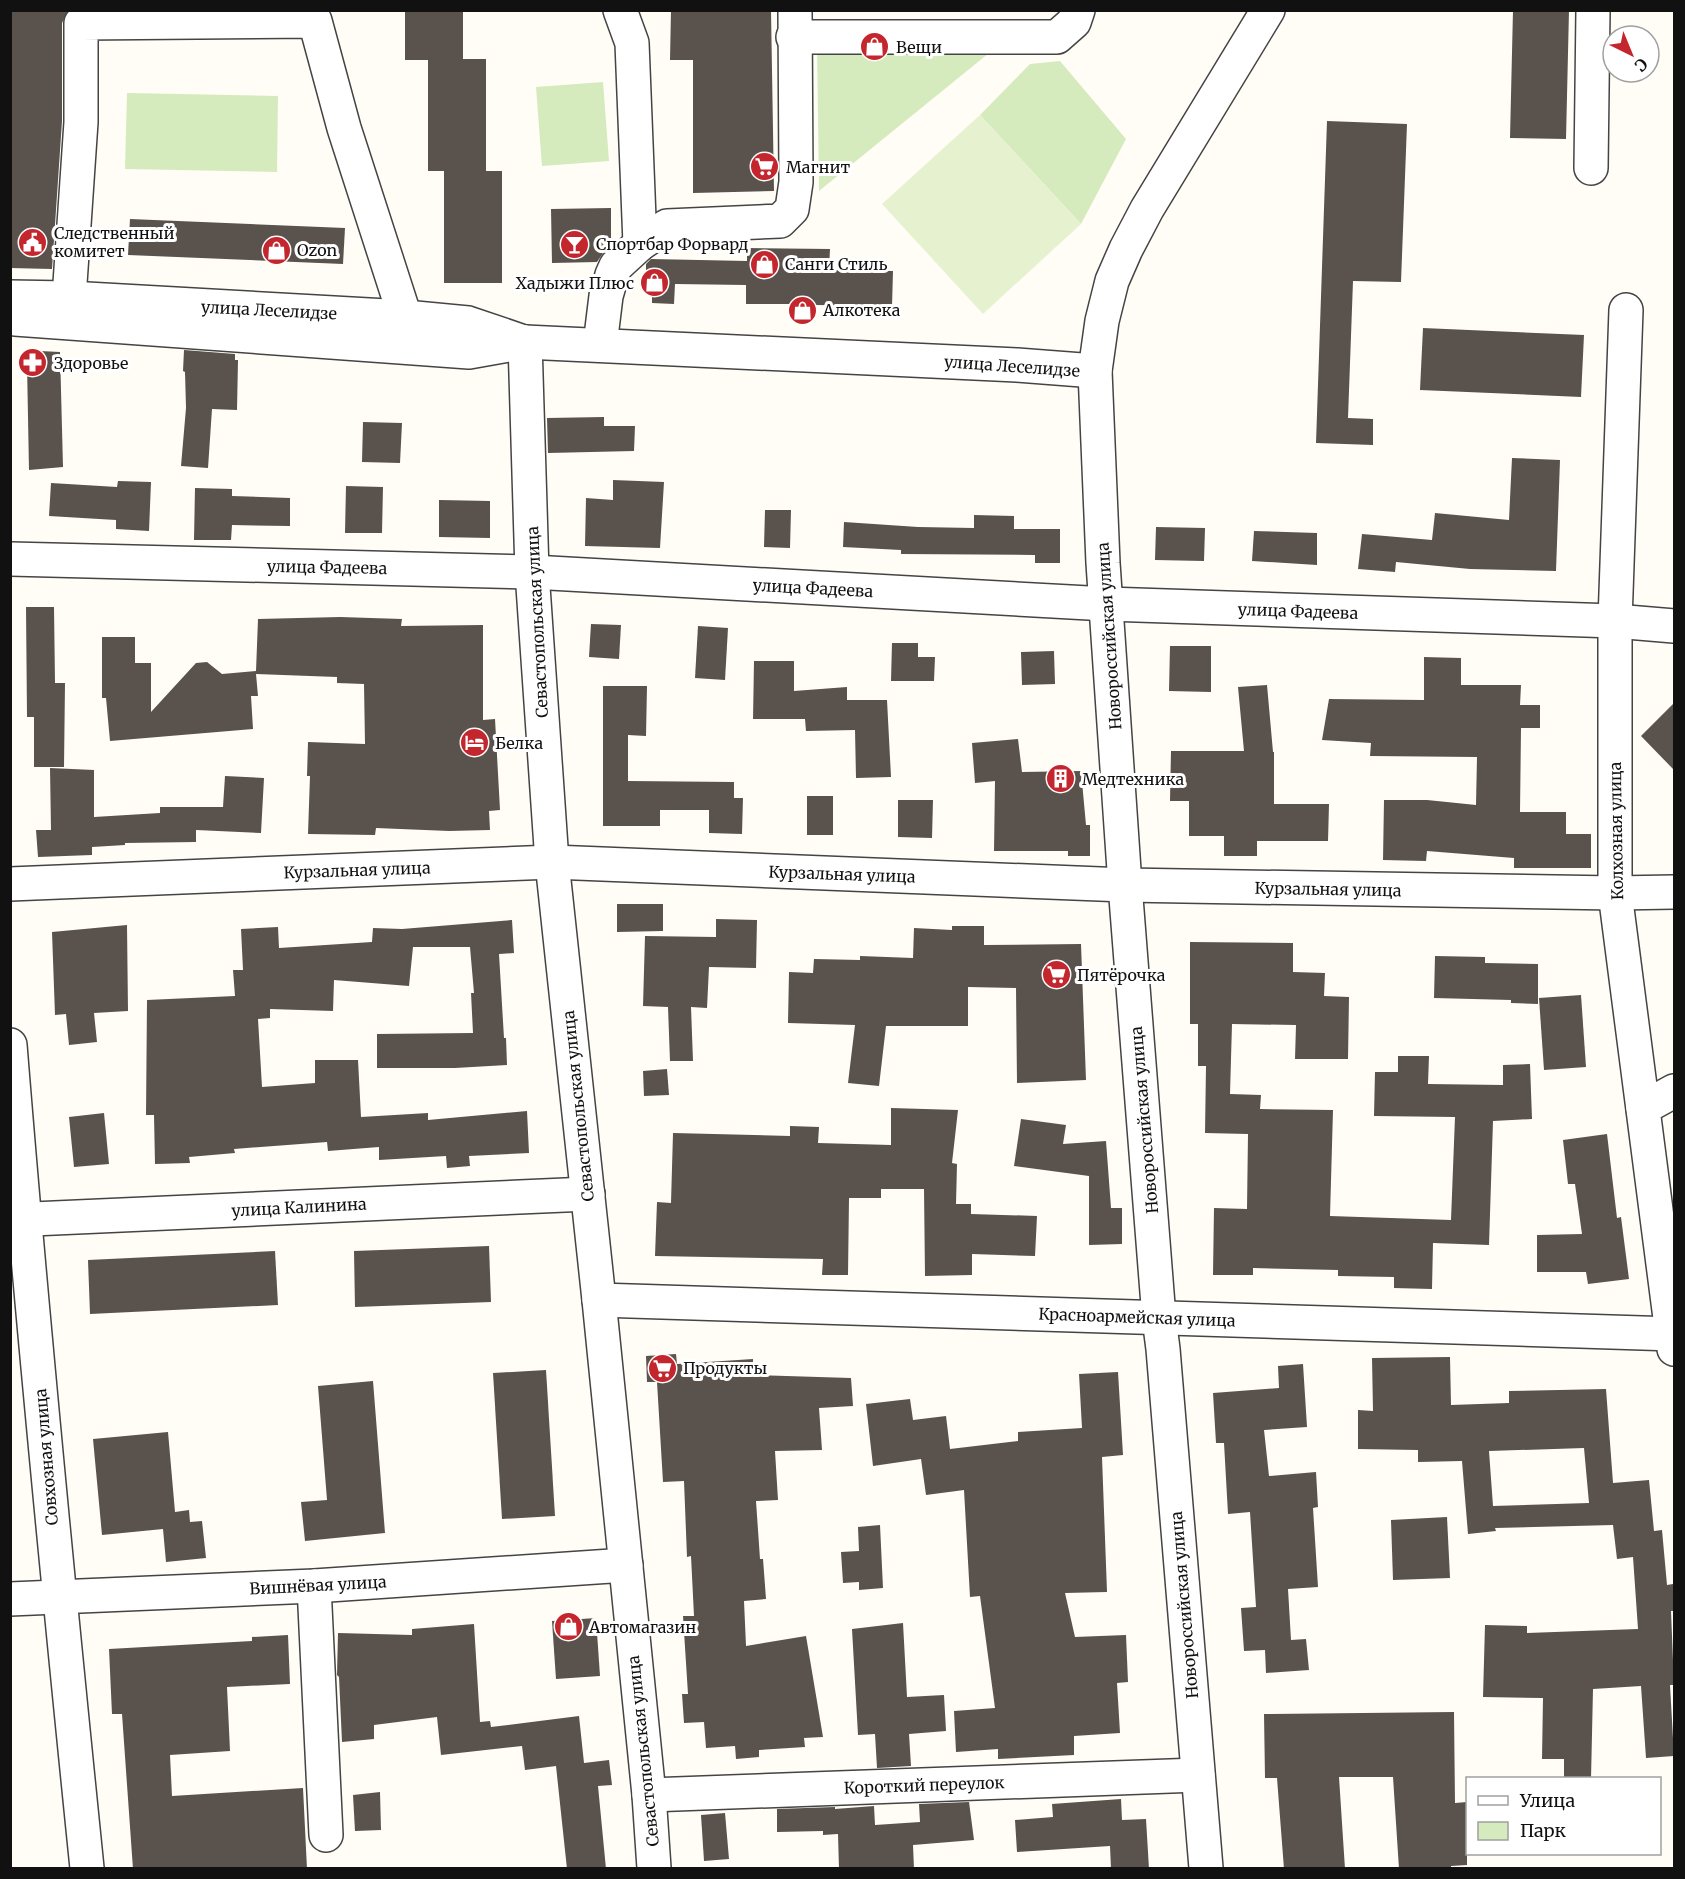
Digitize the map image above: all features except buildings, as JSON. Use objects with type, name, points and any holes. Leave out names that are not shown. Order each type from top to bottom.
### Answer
[{"type":"street","points":[[620,10],[632,43],[640,244]]},
{"type":"street","points":[[600,345],[606,296],[616,266],[640,244],[667,226],[780,221],[792,209],[796,182],[794,24],[975,23],[1057,37],[1074,22],[1078,10]]},
{"type":"street","name":"улица Леселидзе","points":[[10,316],[15,319],[469,352],[525,342],[1017,365],[1095,371],[1102,321],[1112,281],[1126,249],[1147,209],[1268,10]]},
{"type":"street","points":[[1591,168],[1593,10]]},
{"type":"street","points":[[69,298],[81,122],[81,23],[315,21],[344,128],[405,317]]},
{"type":"street","name":"улица Леселидзе","points":[[10,297],[69,298],[405,317],[468,323],[525,342]]},
{"type":"street","name":"Колхозная улица","points":[[1626,310],[1615,621],[1615,893],[1674,1339]]},
{"type":"street","name":"Севастопольская улица","points":[[525,342],[532,572],[552,862],[626,1565],[649,1795],[654,1869]]},
{"type":"street","name":"Новороссийская улица","points":[[1095,371],[1125,885],[1206,1869]]},
{"type":"street","name":"улица Фадеева","points":[[10,559],[532,572],[1107,604],[1615,621]]},
{"type":"street","points":[[1615,621],[1674,626]]},
{"type":"street","name":"Курзальная улица","points":[[10,884],[552,862],[1125,885],[1674,892]]},
{"type":"street","name":"Совхозная улица","points":[[10,1045],[17,1219],[87,1869]]},
{"type":"street","points":[[1643,1108],[1674,1091]]},
{"type":"street","name":"улица Калинина","points":[[17,1219],[588,1194]]},
{"type":"street","name":"Красноармейская улица","points":[[599,1300],[1159,1318],[1674,1339]]},
{"type":"street","name":"Вишнёвая улица","points":[[10,1599],[314,1586],[626,1565]]},
{"type":"street","points":[[314,1586],[326,1835]]},
{"type":"street","name":"Короткий переулок","points":[[649,1795],[1198,1775]]},
{"type":"green space","points":[[1005,40],[819,191],[817,44]]},
{"type":"green space","points":[[1060,61],[1126,139],[1081,224],[980,115],[1030,64]]},
{"type":"green space","points":[[603,82],[609,161],[542,166],[536,87]]},
{"type":"green space","points":[[127,93],[278,96],[277,172],[125,169]]},
{"type":"green space","points":[[980,115],[1081,224],[983,314],[882,204]]},
{"type":"place","name":"Вещи","points":[[875,47]]},
{"type":"place","name":"Магнит","points":[[765,167]]},
{"type":"place","name":"Следственный комитет","points":[[33,242]]},
{"type":"place","name":"Спортбар Форвард","points":[[575,244]]},
{"type":"place","name":"Ozon","points":[[276,250]]},
{"type":"place","name":"Санги Стиль","points":[[764,264]]},
{"type":"place","name":"Хадыжи Плюс","points":[[655,283]]},
{"type":"place","name":"Алкотека","points":[[802,310]]},
{"type":"place","name":"Здоровье","points":[[33,363]]},
{"type":"place","name":"Белка","points":[[474,743]]},
{"type":"place","name":"Медтехника","points":[[1061,779]]},
{"type":"place","name":"Пятёрочка","points":[[1056,975]]},
{"type":"place","name":"Продукты","points":[[662,1368]]},
{"type":"place","name":"Автомагазин","points":[[568,1627]]}]
